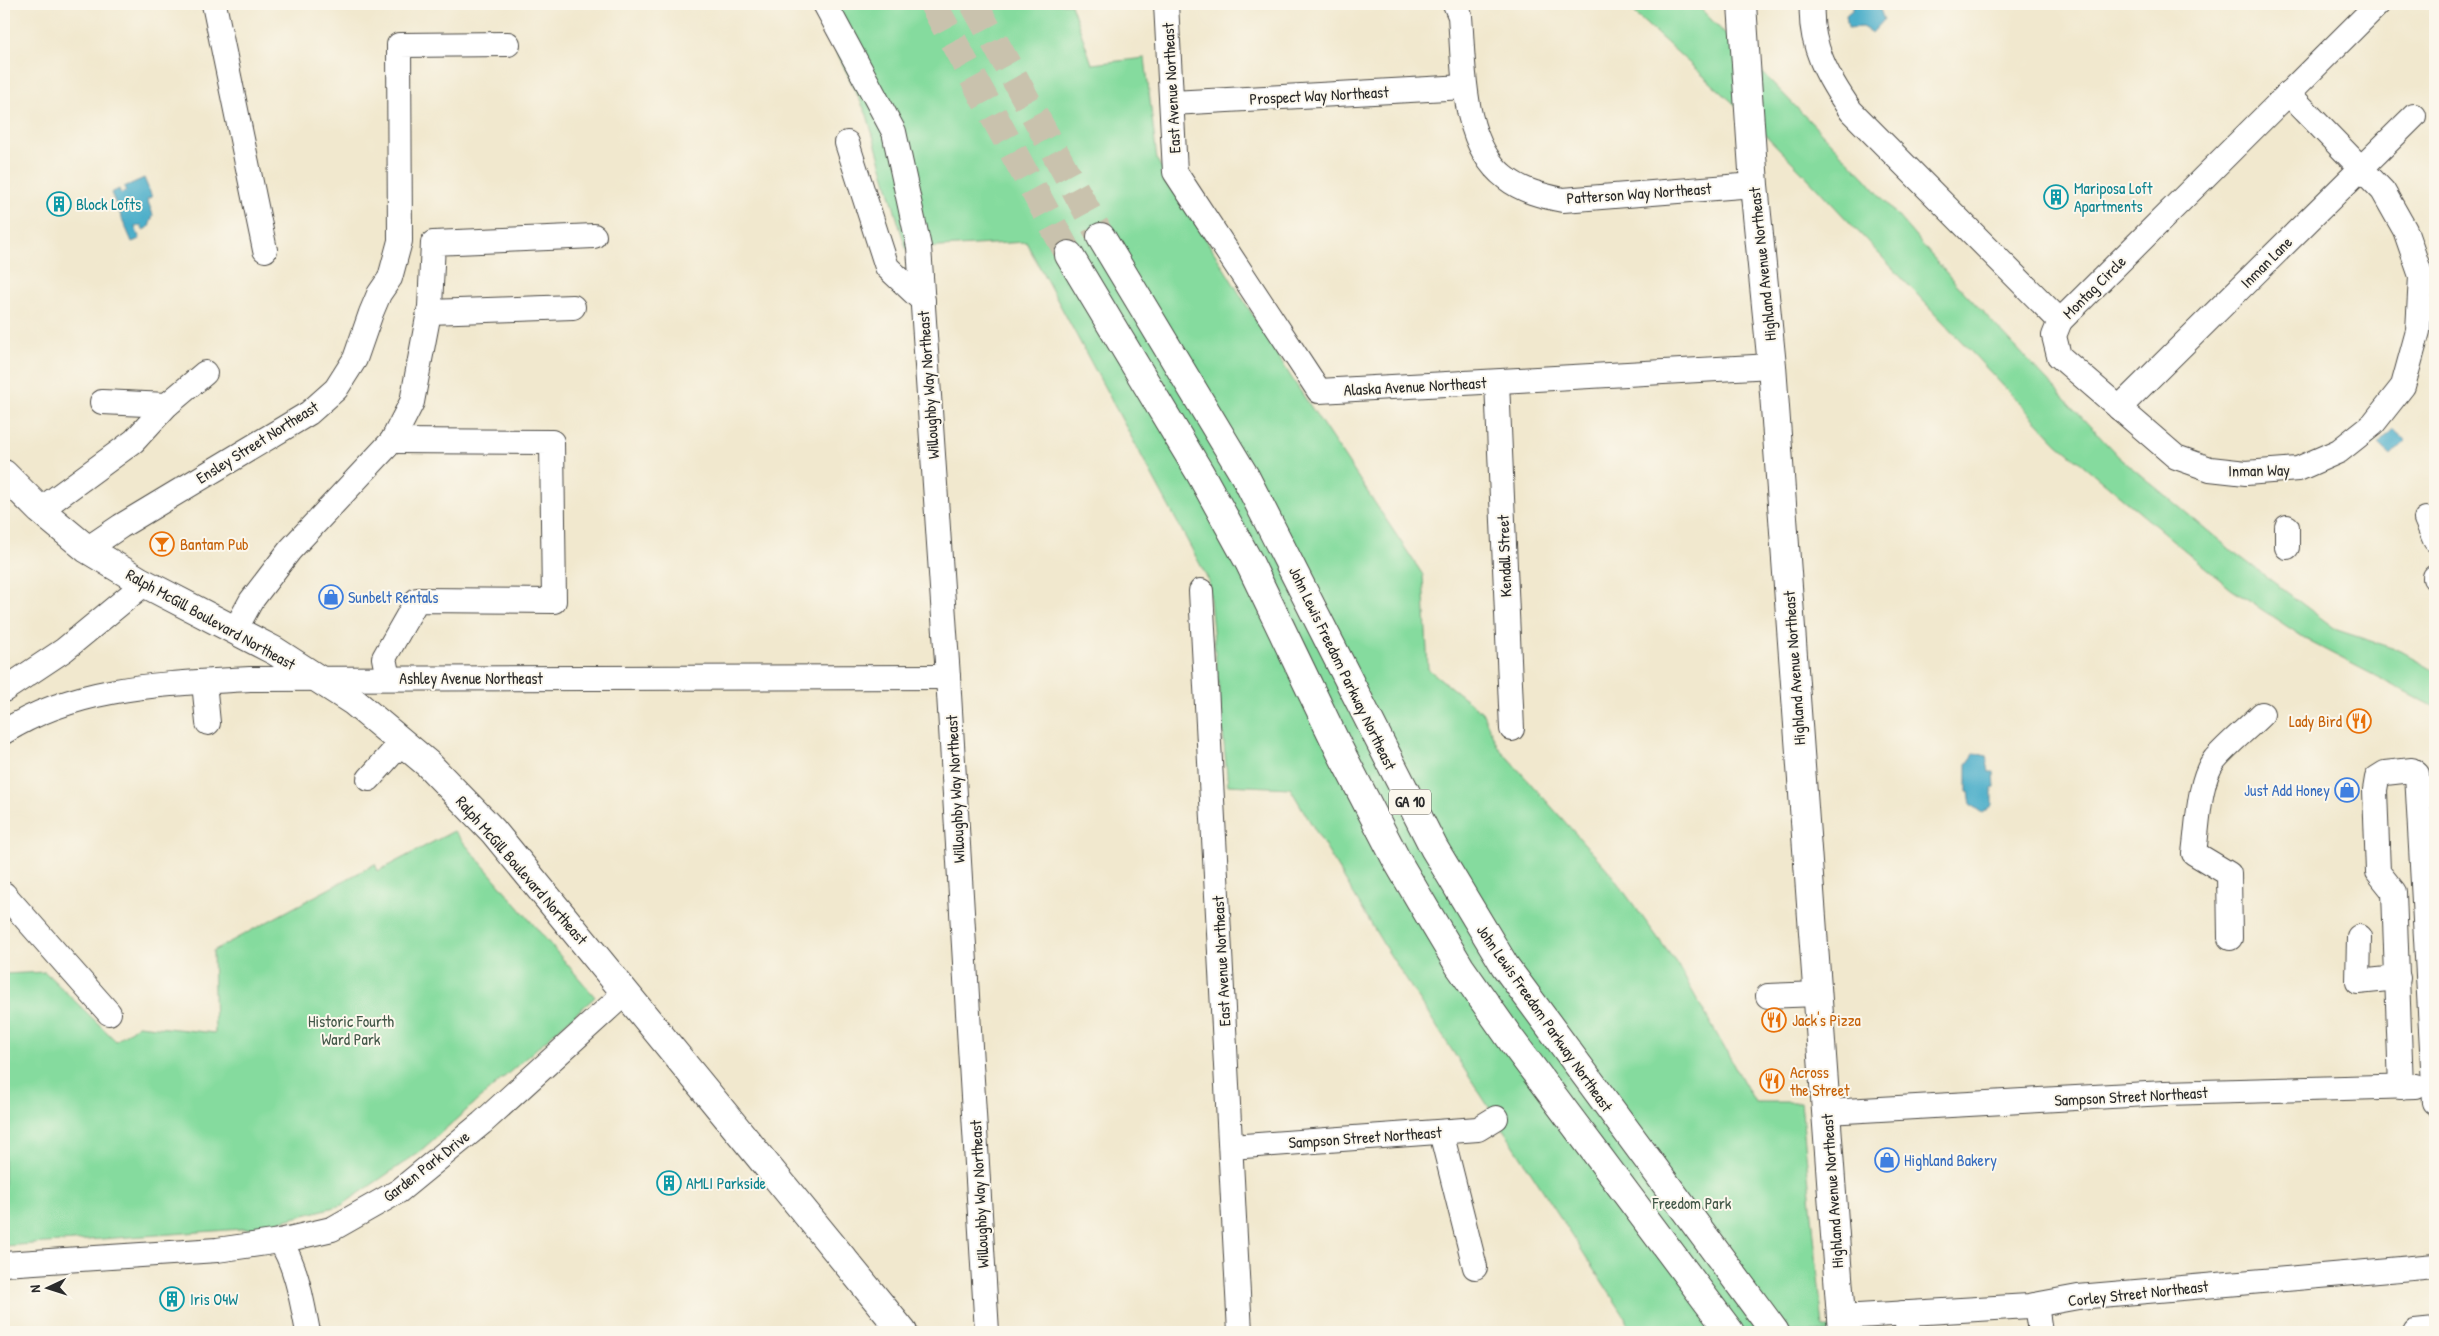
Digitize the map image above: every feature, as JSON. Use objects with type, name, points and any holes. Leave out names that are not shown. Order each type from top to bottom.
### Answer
[{"type":"main road","name":"Highland Avenue Northeast","points":[[1742,4],[1754,185],[1772,366],[1841,1324]]},
{"type":"main road","name":"John Lewis Freedom Parkway Northeast","points":[[1101,237],[1246,478],[1376,737],[1468,909],[1504,966],[1775,1332]]},
{"type":"main road","name":"GA 10","points":[[1069,255],[1175,431],[1245,554],[1353,776],[1396,859],[1450,950],[1512,1041],[1730,1332]]},
{"type":"main road","name":"Ralph McGill Boulevard Northeast","points":[[4,474],[40,510],[87,549],[144,584],[275,651],[354,702],[428,764],[493,831],[903,1332]]},
{"type":"street","points":[[214,4],[265,250]]},
{"type":"street","name":"Willoughby Way Northeast","points":[[825,4],[894,132],[919,247],[948,677],[988,1332]]},
{"type":"street","name":"East Avenue Northeast","points":[[1166,4],[1175,172]]},
{"type":"street","name":"Patterson Way Northeast","points":[[1455,4],[1460,16],[1465,87],[1471,126],[1488,157],[1505,178],[1532,193],[1563,200],[1754,185]]},
{"type":"street","name":"Montag Circle","points":[[1812,4],[1814,36],[1820,59],[1832,84],[1851,111],[2060,321],[2288,93],[2369,7]]},
{"type":"street","name":"Ensley Street Northeast","points":[[87,549],[121,526],[309,413],[336,389],[355,359],[379,294],[390,278],[400,241],[399,45],[508,44]]},
{"type":"street","name":"Prospect Way Northeast","points":[[1172,103],[1465,87]]},
{"type":"street","name":"Inman Way","points":[[2060,321],[2054,336],[2059,356],[2176,457],[2210,470],[2246,474],[2298,469],[2339,451],[2373,424],[2403,386],[2418,331],[2421,276],[2405,230],[2382,191],[2288,93]]},
{"type":"street","name":"Inman Lane","points":[[2119,408],[2414,116]]},
{"type":"street","points":[[847,143],[887,267],[923,301]]},
{"type":"street","name":"Alaska Avenue Northeast","points":[[1175,172],[1319,391],[1772,366]]},
{"type":"street","points":[[400,241],[433,242],[594,236]]},
{"type":"street","points":[[235,630],[251,601],[290,550],[392,440],[412,402],[429,312],[433,242]]},
{"type":"street","points":[[429,312],[573,307]]},
{"type":"street","points":[[40,510],[134,441],[167,405],[205,373]]},
{"type":"street","name":"Kendall Street","points":[[1497,382],[1512,730]]},
{"type":"street","points":[[102,402],[167,405]]},
{"type":"street","points":[[388,678],[384,658],[417,600],[554,601],[552,442],[392,440]]},
{"type":"street","points":[[4,690],[64,650],[144,584]]},
{"type":"street","name":"East Avenue Northeast","points":[[1200,591],[1240,1332]]},
{"type":"street","name":"Ashley Avenue Northeast","points":[[4,732],[46,710],[76,700],[146,685],[314,677],[948,677]]},
{"type":"street","points":[[204,682],[208,723]]},
{"type":"street","points":[[2230,938],[2229,874],[2194,853],[2200,806],[2204,782],[2214,761],[2262,714]]},
{"type":"street","points":[[369,779],[402,742]]},
{"type":"street","points":[[2401,1086],[2394,892],[2378,872],[2374,790],[2377,778],[2385,773],[2412,770],[2417,774],[2435,1091]]},
{"type":"street","points":[[4,894],[109,1013]]},
{"type":"street","points":[[2359,937],[2358,982],[2398,978]]},
{"type":"street","name":"Garden Park Drive","points":[[4,1264],[217,1250],[280,1241],[332,1229],[400,1191],[482,1123],[626,993]]},
{"type":"street","points":[[1768,996],[1818,994]]},
{"type":"street","name":"Sampson Street Northeast","points":[[1827,1112],[2165,1093],[2401,1086],[2435,1091]]},
{"type":"street","name":"Sampson Street Northeast","points":[[1231,1147],[1478,1129],[1496,1118]]},
{"type":"street","points":[[1442,1132],[1475,1267]]},
{"type":"street","points":[[280,1241],[287,1252],[299,1289],[308,1332]]},
{"type":"street","name":"Corley Street Northeast","points":[[1841,1324],[1907,1322],[2078,1298],[2435,1266]]},
{"type":"street","points":[[2036,1305],[2040,1332]]},
{"type":"street","points":[[2414,1332],[2435,1330]]},
{"type":"green space","name":"Freedom Park","points":[[814,4],[1071,4],[1092,64],[1145,58],[1157,160],[1291,377],[1423,575],[1428,669],[1482,712],[1498,747],[1608,870],[1677,964],[1755,1102],[1801,1102],[1823,1328],[1886,1332],[1629,1332],[1625,1317],[1385,947],[1290,788],[1228,785],[1208,579],[1026,242],[906,249],[867,115]]},
{"type":"green space","points":[[1624,4],[1696,4],[1865,178],[1950,277],[2119,457],[2231,550],[2337,630],[2401,651],[2435,670],[2435,707],[2312,643],[2231,589],[2057,443],[1803,173],[1741,110]]},
{"type":"green space","name":"Historic Fourth Ward Park","points":[[454,831],[595,997],[418,1153],[342,1205],[255,1228],[4,1246],[4,974],[45,972],[116,1041],[138,1025],[215,1033],[213,951],[375,864],[378,871]]},
{"type":"water","points":[[1853,4],[1878,4],[1884,20],[1872,33],[1862,27],[1848,28],[1846,15],[1852,10]]},
{"type":"water","points":[[144,178],[152,197],[147,199],[153,215],[149,227],[143,230],[141,225],[135,227],[140,239],[132,242],[111,193],[119,189],[121,194],[126,191],[124,187]]},
{"type":"water","points":[[2393,429],[2406,441],[2391,456],[2378,444]]},
{"type":"water","points":[[1975,753],[1986,756],[1989,772],[1994,772],[1995,788],[1992,789],[1992,805],[1982,813],[1971,805],[1969,792],[1967,792],[1967,764]]},
{"type":"tunnel","points":[[933,4],[1069,255]]},
{"type":"tunnel","points":[[974,4],[1101,237]]},
{"type":"place","name":"Mariposa Loft Apartments","points":[[2056,197]]},
{"type":"place","name":"Block Lofts","points":[[59,204]]},
{"type":"place","name":"Bantam Pub","points":[[162,544]]},
{"type":"place","name":"Sunbelt Rentals","points":[[331,597]]},
{"type":"place","name":"Lady Bird","points":[[2359,721]]},
{"type":"place","name":"Just Add Honey","points":[[2347,790]]},
{"type":"place","name":"Jack's Pizza","points":[[1774,1020]]},
{"type":"place","name":"Across the Street","points":[[1772,1081]]},
{"type":"place","name":"Highland Bakery","points":[[1887,1160]]},
{"type":"place","name":"AMLI Parkside","points":[[669,1183]]},
{"type":"place","name":"Iris O4W","points":[[172,1299]]}]
